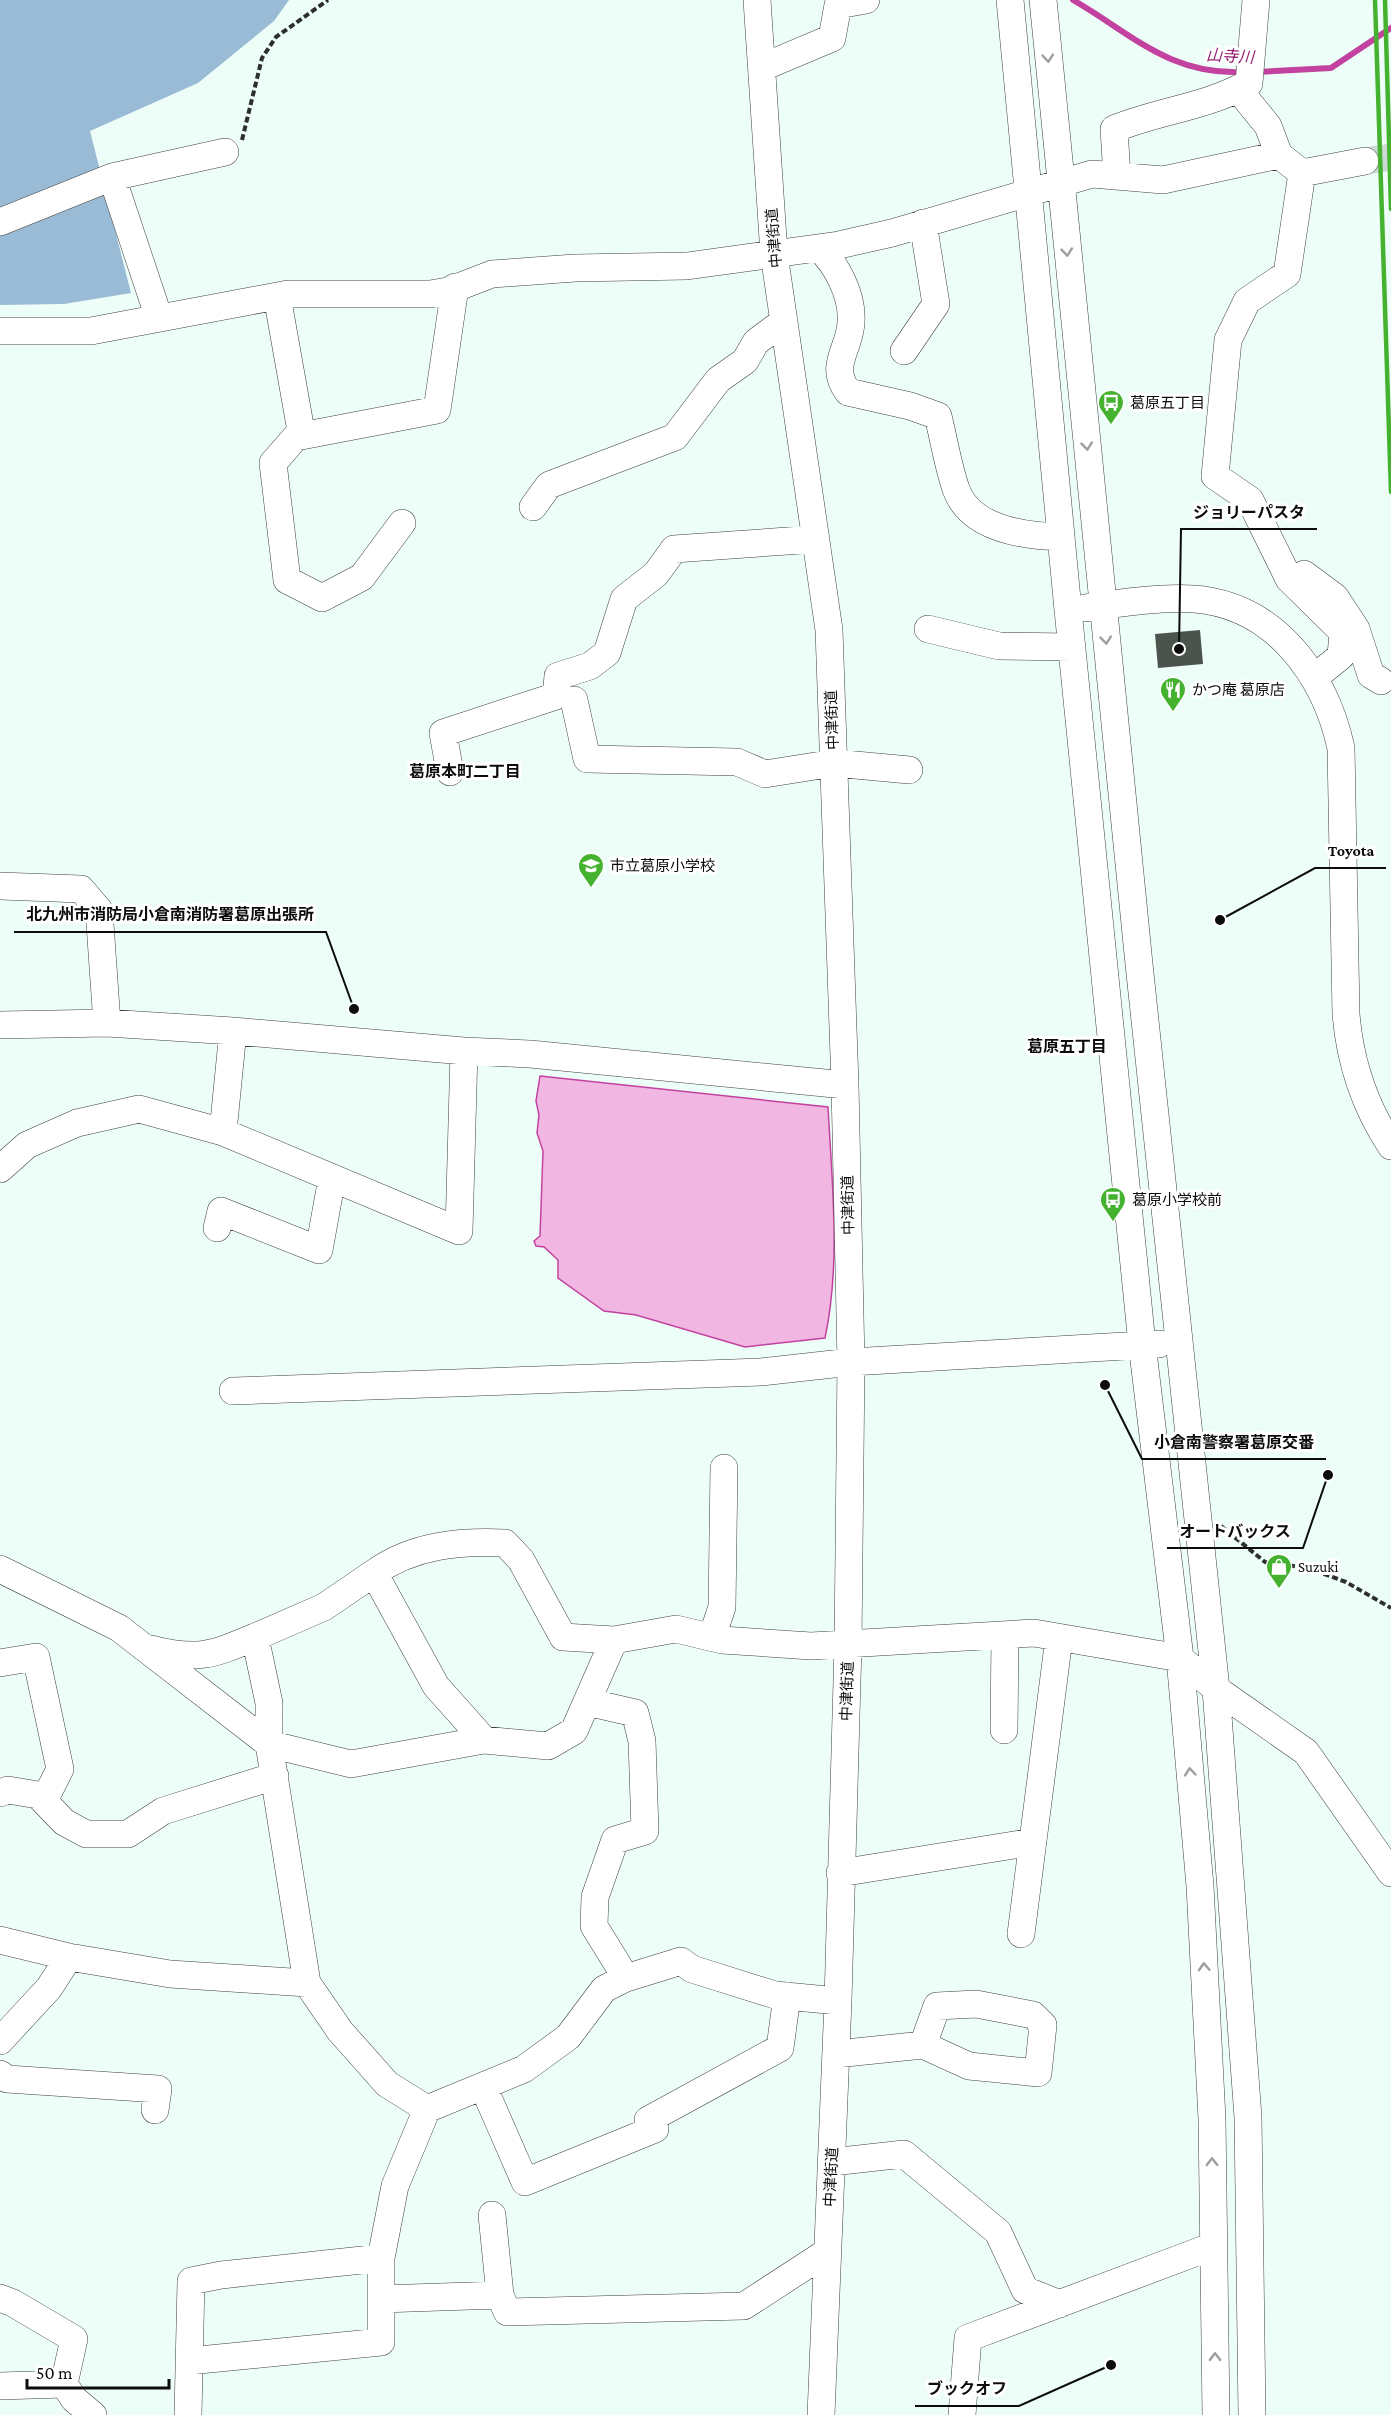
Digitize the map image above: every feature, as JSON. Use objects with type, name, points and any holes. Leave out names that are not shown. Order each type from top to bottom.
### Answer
[{"type":"street","name":"中津街道","points":[[757,0],[774,254],[829,630],[845,1085],[851,1362],[848,1645],[838,2001],[821,2415]]},
{"type":"street","points":[[763,67],[832,38],[837,5],[866,0]]},
{"type":"street","points":[[1010,0],[1071,647],[1142,1344],[1180,1658],[1200,1886],[1212,2119],[1216,2415]]},
{"type":"street","points":[[1043,0],[1102,606],[1216,1689],[1248,2117],[1252,2415]]},
{"type":"street","points":[[1256,0],[1246,77],[1279,155],[1302,173],[1365,161]]},
{"type":"street","points":[[1117,176],[1114,129],[1145,116],[1189,106],[1246,77]]},
{"type":"street","points":[[0,222],[112,177],[225,152]]},
{"type":"street","points":[[0,331],[91,331],[277,296],[430,294],[492,274],[575,268],[687,266],[819,248],[881,235],[1092,174],[1163,180],[1279,155]]},
{"type":"street","points":[[1302,173],[1287,274],[1247,301],[1228,340],[1215,476],[1250,500],[1289,579],[1343,632],[1341,656],[1315,677]]},
{"type":"street","points":[[112,177],[159,318]]},
{"type":"street","points":[[904,351],[936,304],[923,223]]},
{"type":"street","points":[[819,248],[832,260],[846,291],[852,322],[840,364],[839,380],[848,392],[910,406],[938,416],[957,491],[967,506],[982,520],[1028,536],[1061,537]]},
{"type":"street","points":[[296,437],[437,410],[455,287]]},
{"type":"street","points":[[277,296],[301,431],[273,463],[286,580],[322,598],[362,577],[402,523]]},
{"type":"street","points":[[532,507],[549,485],[675,438],[718,380],[745,362],[756,342],[784,321]]},
{"type":"street","points":[[450,772],[443,733],[556,696],[558,676],[590,666],[607,653],[624,599],[656,574],[674,549],[816,539]]},
{"type":"street","points":[[1289,579],[1303,573],[1335,597],[1356,629],[1371,675],[1381,681]]},
{"type":"street","points":[[1068,610],[1148,599],[1196,599],[1233,608],[1267,624],[1293,649],[1315,677],[1335,720],[1341,748],[1346,1014],[1349,1050],[1371,1114],[1391,1146]]},
{"type":"street","points":[[928,629],[999,646],[1071,647]]},
{"type":"street","points":[[574,700],[587,759],[737,762],[765,774],[834,763],[909,770]]},
{"type":"street","points":[[0,886],[81,889],[99,910],[107,1023]]},
{"type":"street","points":[[0,1026],[107,1023],[233,1031],[464,1051],[530,1054],[845,1085]]},
{"type":"street","points":[[223,1132],[233,1031]]},
{"type":"street","points":[[0,1169],[27,1145],[77,1123],[139,1109],[223,1132],[459,1231],[464,1051]]},
{"type":"street","points":[[217,1228],[221,1211],[319,1250],[332,1178]]},
{"type":"street","points":[[233,1391],[761,1372],[851,1362],[1142,1344],[1179,1344]]},
{"type":"street","points":[[712,1637],[722,1607],[724,1468]]},
{"type":"street","points":[[144,1648],[176,1656],[200,1657],[255,1637],[324,1607],[388,1562],[444,1543],[505,1543],[521,1560],[562,1637],[614,1640],[676,1629],[712,1637],[811,1646],[1034,1634],[1180,1658],[1216,1689],[1306,1752],[1391,1873]]},
{"type":"street","points":[[0,1569],[119,1629],[269,1744],[351,1764],[484,1740],[548,1746],[574,1731],[614,1640]]},
{"type":"street","points":[[374,1573],[436,1686],[484,1740]]},
{"type":"street","points":[[1004,1730],[1005,1635]]},
{"type":"street","points":[[255,1637],[269,1703],[269,1744],[307,1983],[340,2031],[387,2084],[427,2109]]},
{"type":"street","points":[[1021,1934],[1059,1638]]},
{"type":"street","points":[[0,1663],[36,1657],[60,1769],[44,1801]]},
{"type":"street","points":[[587,1702],[635,1713],[642,1741],[645,1831],[615,1840],[595,1897],[594,1926],[626,1978]]},
{"type":"street","points":[[0,1793],[8,1790],[38,1796],[64,1822],[86,1834],[128,1834],[163,1811],[274,1776]]},
{"type":"street","points":[[840,1873],[1033,1842]]},
{"type":"street","points":[[0,1940],[69,1957],[170,1974],[307,1983]]},
{"type":"street","points":[[0,2041],[49,1988],[69,1957]]},
{"type":"street","points":[[189,2361],[381,2342],[381,2258],[395,2187],[427,2109],[524,2069],[568,2037],[604,1989],[626,1978],[681,1961],[692,1969],[776,1995],[838,2001]]},
{"type":"street","points":[[483,2086],[525,2182],[655,2129],[648,2120],[780,2048],[788,1996]]},
{"type":"street","points":[[836,2054],[923,2046]]},
{"type":"street","points":[[0,2074],[7,2079],[158,2089],[155,2110]]},
{"type":"street","points":[[832,2162],[904,2154],[998,2232],[1025,2290],[1060,2304]]},
{"type":"street","points":[[492,2215],[500,2295],[507,2312],[744,2306],[827,2252]]},
{"type":"street","points":[[962,2415],[968,2338],[1213,2246]]},
{"type":"street","points":[[188,2415],[191,2282],[221,2275],[381,2258]]},
{"type":"street","points":[[381,2299],[500,2295]]},
{"type":"street","points":[[0,2298],[13,2303],[74,2339],[64,2384],[74,2398],[93,2415]]},
{"type":"street","points":[[0,2386],[64,2384]]},
{"type":"path","points":[[225,152],[243,138],[262,58],[276,37],[328,0]]},
{"type":"path","points":[[1196,1504],[1265,1562],[1308,1568],[1346,1582],[1391,1608]]},
{"type":"shaded area","points":[[0,0],[289,0],[274,21],[198,83],[90,131],[131,293],[64,304],[0,305]]},
{"type":"shaded area","points":[[540,1076],[828,1107],[834,1252],[830,1310],[825,1338],[745,1347],[636,1315],[604,1311],[558,1278],[558,1260],[544,1247],[536,1246],[534,1241],[540,1236],[543,1151],[537,1133],[539,1115],[536,1101]]},
{"type":"building","points":[[1200,630],[1203,664],[1158,668],[1155,634]]},
{"type":"waterway","name":"山寺川","points":[[1073,0],[1133,39],[1172,60],[1217,71],[1243,72]]},
{"type":"waterway","name":"山寺川","points":[[1256,72],[1331,68],[1391,28]]},
{"type":"tunnel","points":[[1365,161],[1391,157]]},
{"type":"railway","points":[[1375,0],[1391,492]]},
{"type":"railway","points":[[1385,0],[1391,209]]},
{"type":"place","name":"葛原五丁目","points":[[1111,426]]},
{"type":"place","name":"ジョリーパスタ","points":[[1179,649]]},
{"type":"place","name":"かつ庵 葛原店","points":[[1173,713]]},
{"type":"place","name":"市立葛原小学校","points":[[591,889]]},
{"type":"place","name":"Toyota","points":[[1220,920]]},
{"type":"place","name":"北九州市消防局小倉南消防署葛原出張所","points":[[354,1009]]},
{"type":"place","name":"葛原小学校前","points":[[1113,1223]]},
{"type":"place","name":"小倉南警察署葛原交番","points":[[1105,1385]]},
{"type":"place","name":"オートバックス","points":[[1328,1475]]},
{"type":"place","name":"Suzuki","points":[[1279,1590]]},
{"type":"place","name":"ブックオフ","points":[[1111,2365]]},
{"type":"district","name":"葛原本町二丁目","points":[[465,771]]},
{"type":"district","name":"葛原五丁目","points":[[1067,1046]]}]
